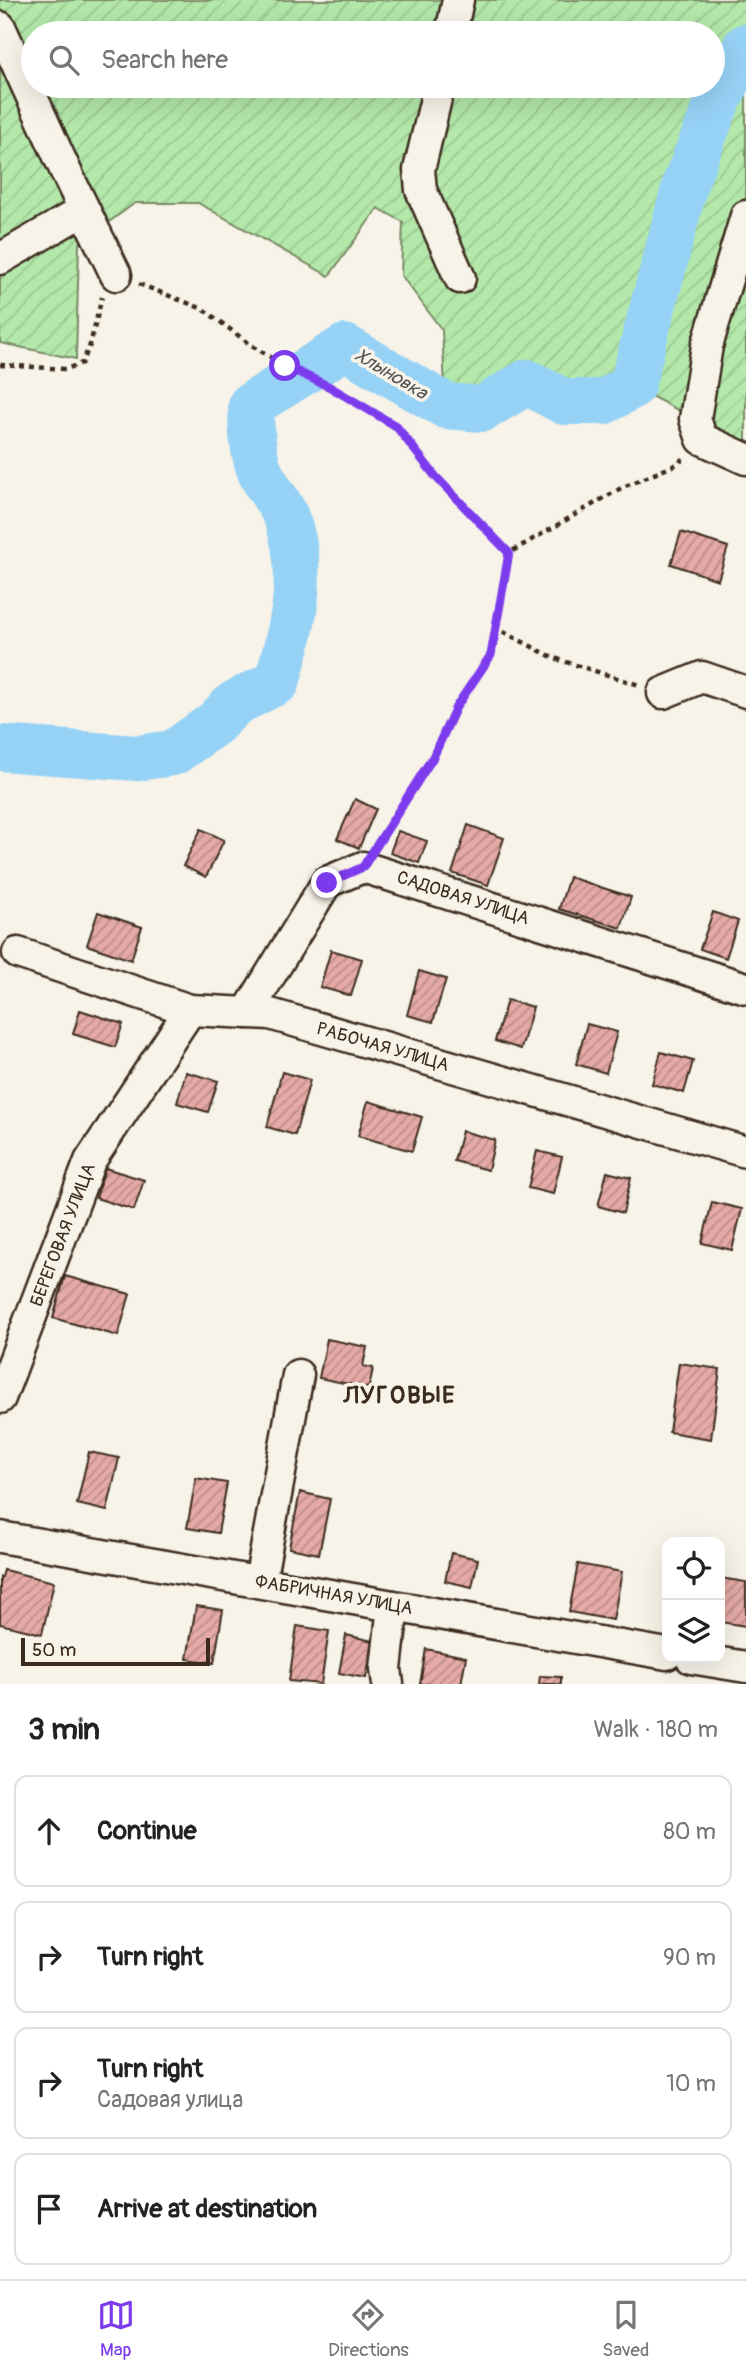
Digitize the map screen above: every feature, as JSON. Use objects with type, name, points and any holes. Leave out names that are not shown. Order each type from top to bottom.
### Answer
[{"type":"street","points":[[454,21],[458,0]]},
{"type":"street","points":[[0,27],[21,73]]},
{"type":"street","points":[[33,98],[116,275]]},
{"type":"street","points":[[436,98],[419,170],[421,190],[460,278]]},
{"type":"street","points":[[0,259],[84,210]]},
{"type":"street","points":[[746,216],[707,346],[695,419],[702,439],[746,459]]},
{"type":"street","points":[[663,693],[702,677],[746,692]]},
{"type":"street","points":[[247,1013],[327,883],[363,867]]},
{"type":"street","name":"САДОВАЯ УЛИЦА","points":[[363,867],[746,988]]},
{"type":"street","name":"РАБОЧАЯ УЛИЦА","points":[[18,953],[190,1010],[270,1014],[746,1152]]},
{"type":"street","name":"БЕРЕГОВАЯ УЛИЦА","points":[[0,1398],[90,1161],[190,1010]]},
{"type":"street","points":[[260,1582],[298,1375]]},
{"type":"street","name":"ФАБРИЧНАЯ УЛИЦА","points":[[0,1537],[662,1653]]},
{"type":"street","points":[[388,1684],[386,1670],[393,1606]]},
{"type":"street","points":[[722,1663],[746,1667]]},
{"type":"path","points":[[0,365],[66,369],[82,363],[90,345],[100,300],[116,275],[203,309],[251,345],[396,426],[436,477],[509,553]]},
{"type":"path","points":[[363,867],[433,757],[456,707],[491,655],[509,553],[623,486],[680,463],[695,419]]},
{"type":"path","points":[[494,627],[554,658],[663,693]]},
{"type":"green space","points":[[0,0],[746,0],[746,459],[695,419],[632,386],[603,402],[564,402],[527,382],[482,409],[446,406],[442,330],[401,275],[403,222],[378,208],[329,276],[198,203],[135,203],[79,244],[76,359],[0,343]]},
{"type":"building","points":[[681,532],[728,547],[718,580],[671,564]]},
{"type":"building","points":[[355,799],[376,809],[359,848],[337,839]]},
{"type":"building","points":[[468,825],[504,838],[488,885],[452,873]]},
{"type":"building","points":[[201,829],[224,840],[206,877],[183,866]]},
{"type":"building","points":[[398,831],[427,841],[419,863],[390,853]]},
{"type":"building","points":[[569,877],[631,897],[621,928],[559,909]]},
{"type":"building","points":[[98,912],[142,927],[131,960],[87,945]]},
{"type":"building","points":[[713,912],[738,921],[726,958],[700,949]]},
{"type":"building","points":[[331,950],[362,959],[351,996],[320,987]]},
{"type":"building","points":[[419,971],[446,979],[433,1022],[407,1015]]},
{"type":"building","points":[[507,1000],[533,1007],[521,1049],[495,1041]]},
{"type":"building","points":[[80,1010],[123,1024],[115,1047],[73,1034]]},
{"type":"building","points":[[587,1024],[617,1032],[606,1073],[576,1064]]},
{"type":"building","points":[[661,1052],[693,1061],[684,1093],[652,1084]]},
{"type":"building","points":[[186,1072],[218,1081],[208,1112],[177,1103]]},
{"type":"building","points":[[282,1072],[310,1080],[295,1135],[267,1127]]},
{"type":"building","points":[[368,1101],[422,1117],[412,1151],[358,1136]]},
{"type":"building","points":[[462,1131],[495,1140],[488,1170],[454,1161]]},
{"type":"building","points":[[537,1151],[562,1157],[553,1194],[528,1188]]},
{"type":"building","points":[[105,1168],[144,1180],[134,1210],[96,1198]]},
{"type":"building","points":[[607,1172],[631,1178],[623,1213],[598,1206]]},
{"type":"building","points":[[712,1202],[742,1209],[732,1250],[702,1243]]},
{"type":"building","points":[[65,1276],[130,1294],[118,1336],[53,1318]]},
{"type":"building","points":[[327,1339],[367,1347],[363,1366],[373,1368],[369,1388],[319,1378]]},
{"type":"building","points":[[679,1363],[720,1369],[711,1439],[669,1432]]},
{"type":"building","points":[[89,1452],[119,1458],[107,1511],[77,1504]]},
{"type":"building","points":[[196,1478],[227,1483],[218,1533],[187,1528]]},
{"type":"building","points":[[300,1492],[330,1499],[319,1554],[289,1548]]},
{"type":"building","points":[[451,1553],[478,1559],[472,1587],[445,1581]]},
{"type":"building","points":[[578,1564],[622,1572],[613,1620],[569,1612]]},
{"type":"building","points":[[4,1570],[54,1582],[42,1634],[0,1624],[0,1577]]},
{"type":"building","points":[[725,1579],[746,1582],[746,1626],[725,1623]]},
{"type":"building","points":[[196,1606],[223,1610],[214,1663],[187,1659]]},
{"type":"building","points":[[297,1626],[329,1631],[321,1684],[289,1681]]},
{"type":"building","points":[[346,1635],[373,1641],[366,1678],[339,1673]]},
{"type":"building","points":[[426,1649],[466,1657],[461,1684],[420,1684]]},
{"type":"building","points":[[540,1676],[561,1677],[561,1684],[539,1684]]},
{"type":"waterway","name":"Хлыновка","points":[[725,87],[746,46]]},
{"type":"waterway","name":"Хлыновка","points":[[0,748],[137,758],[173,753],[214,724],[235,703],[277,682],[292,621],[297,579],[296,558],[286,517],[258,466],[251,405],[345,347],[446,406],[482,409],[527,382],[564,402],[603,402],[632,386],[686,181],[720,98]]},
{"type":"district","name":"ЛУГОВЫЕ","points":[[400,1395]]},
{"type":"route","points":[[285,366],[330,387],[396,426],[436,477],[509,553],[491,655],[456,707],[433,757],[363,867],[327,883]]}]
